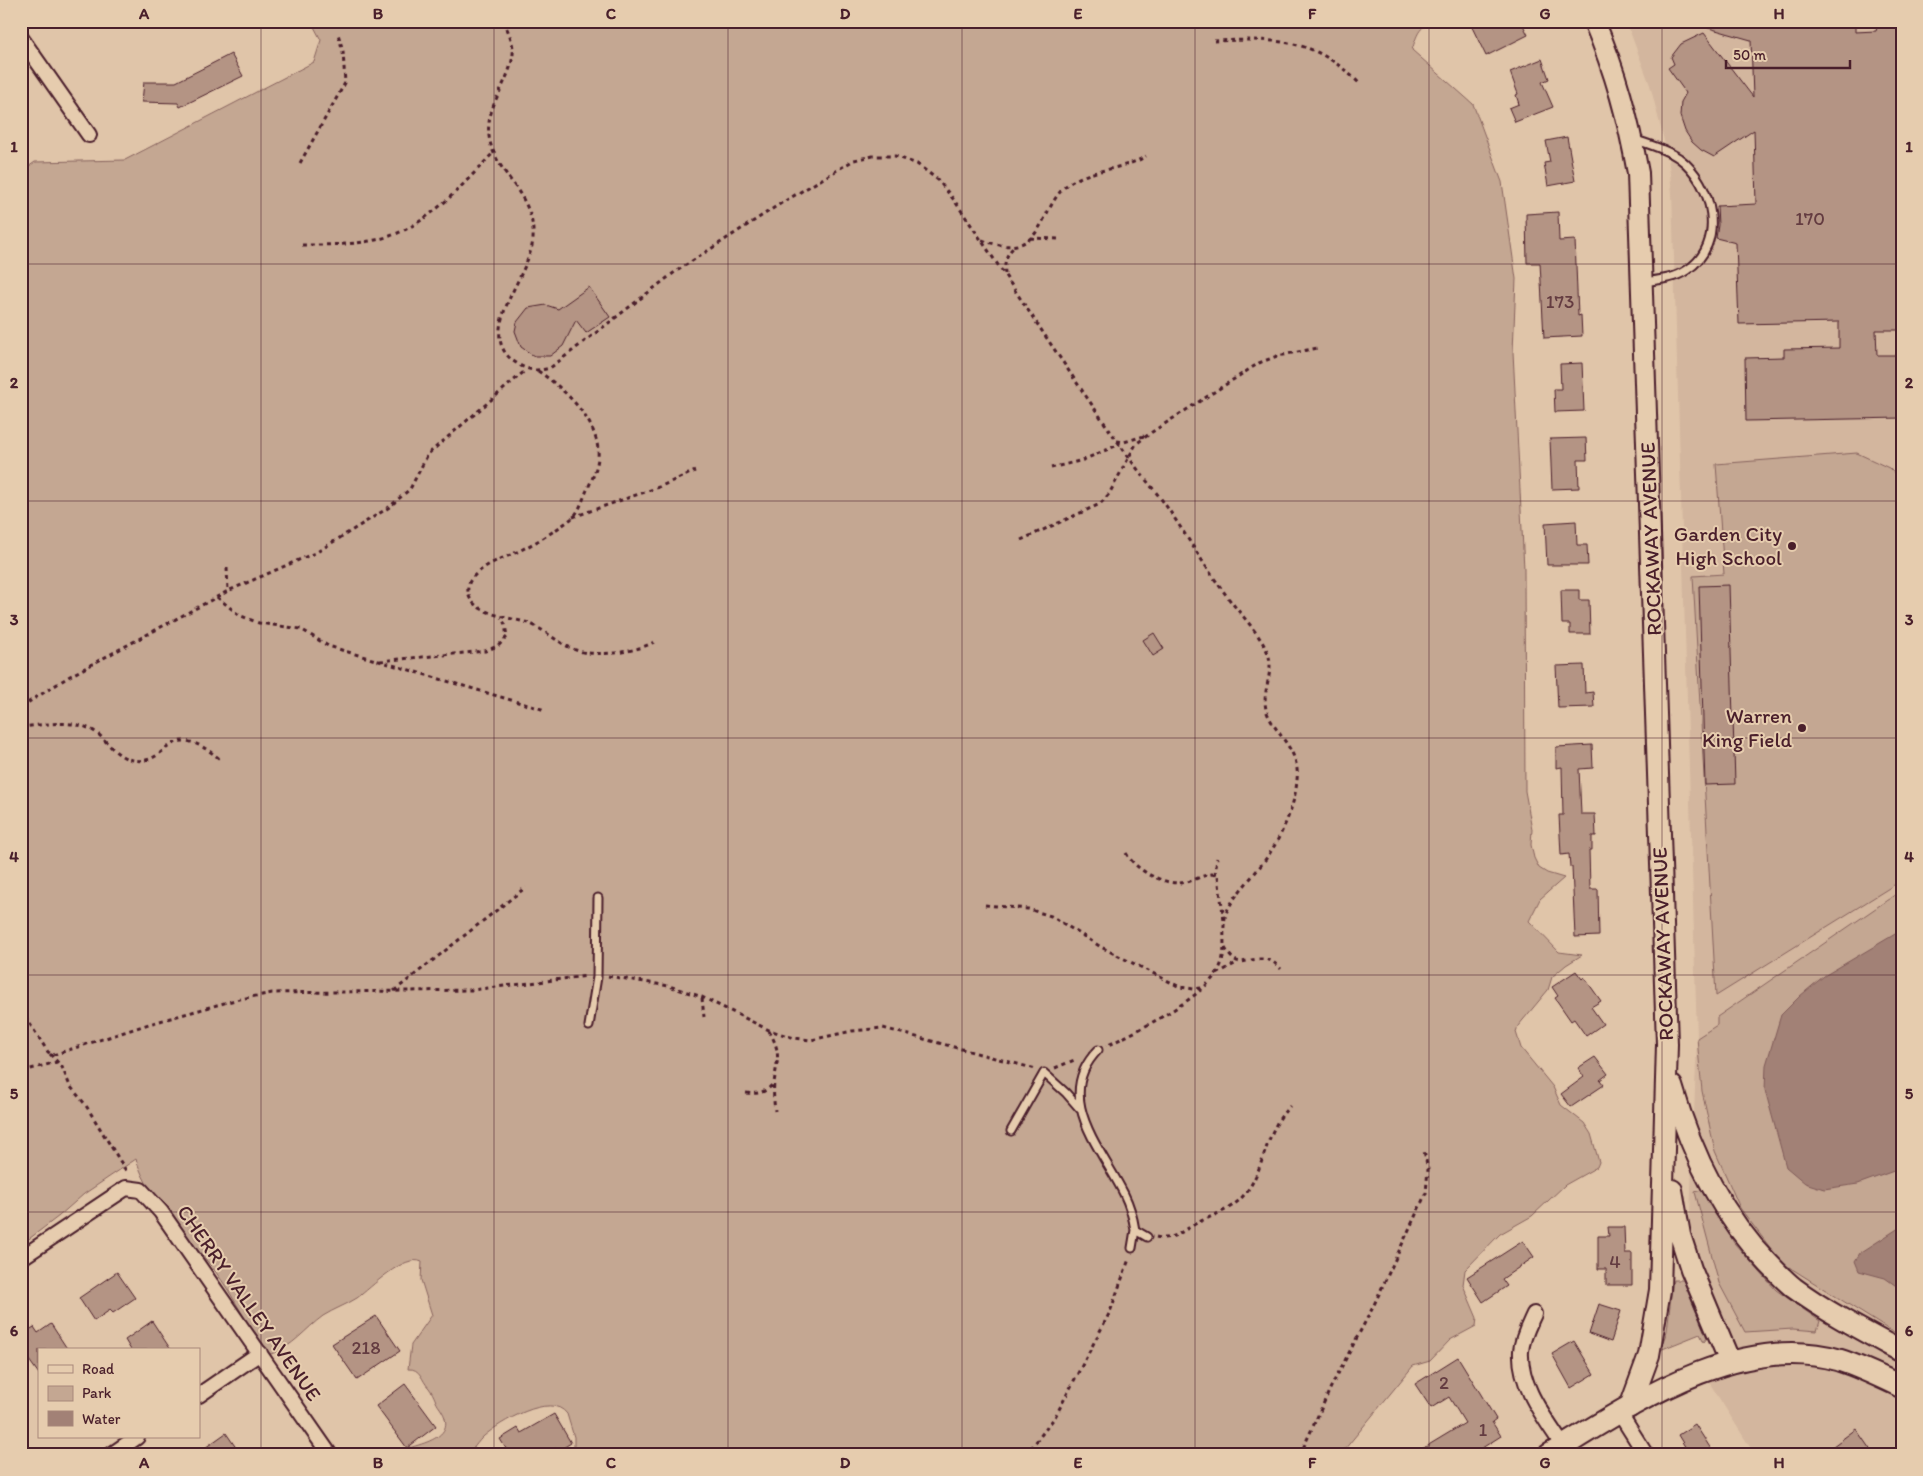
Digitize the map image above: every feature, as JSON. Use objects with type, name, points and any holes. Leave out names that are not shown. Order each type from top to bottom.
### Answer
[{"type":"main road","name":"ROCKAWAY AVENUE","points":[[1594,21],[1608,53],[1626,110],[1638,172],[1666,1064],[1660,1290],[1649,1355],[1625,1409]]},
{"type":"main road","name":"ROCKAWAY AVENUE","points":[[1666,1064],[1684,1129],[1710,1184],[1738,1229],[1792,1287],[1838,1317],[1902,1352]]},
{"type":"main road","name":"ROCKAWAY AVENUE","points":[[1665,1149],[1680,1235],[1691,1269],[1730,1362]]},
{"type":"main road","points":[[1556,1450],[1625,1409],[1666,1388],[1730,1362],[1773,1355],[1804,1355],[1838,1360],[1902,1387]]},
{"type":"street","points":[[21,38],[89,135]]},
{"type":"street","name":"CHERRY VALLEY AVENUE","points":[[21,1258],[126,1188],[140,1190],[161,1212],[330,1455]]},
{"type":"street","points":[[1534,1314],[1525,1334],[1521,1350],[1523,1366],[1536,1404],[1556,1450]]},
{"type":"street","points":[[200,1394],[260,1353]]},
{"type":"street","points":[[1625,1409],[1646,1455]]},
{"type":"street","points":[[111,1455],[136,1438]]},
{"type":"lane","points":[[1632,139],[1656,146],[1678,158],[1691,169],[1700,180],[1708,199],[1711,217],[1710,234],[1705,250],[1687,271],[1674,276],[1642,282]]},
{"type":"lane","points":[[589,1026],[597,977],[598,898]]},
{"type":"lane","points":[[1080,1109],[1083,1071],[1098,1050]]},
{"type":"lane","points":[[1011,1131],[1044,1072],[1080,1109],[1094,1143],[1123,1192],[1132,1212],[1135,1230],[1132,1248]]},
{"type":"lane","points":[[1135,1230],[1147,1237]]},
{"type":"path","points":[[504,21],[513,53],[489,118],[489,138],[526,203],[532,220],[533,240],[527,265],[506,304],[498,333],[502,351],[526,370],[538,371],[550,368],[573,353],[612,320],[675,272],[780,204],[854,160],[873,156],[896,156],[917,164],[938,180],[982,240],[1118,442],[1161,499],[1226,595],[1266,648],[1270,659],[1270,672],[1265,697],[1266,706],[1269,716],[1295,756],[1298,769],[1295,792],[1285,823],[1274,847],[1226,912],[1225,948],[1216,974]]},
{"type":"path","points":[[300,163],[344,83],[343,51],[338,34]]},
{"type":"path","points":[[1214,41],[1259,39],[1303,45],[1344,68],[1359,83]]},
{"type":"path","points":[[302,245],[368,241],[391,236],[412,226],[441,204],[495,151]]},
{"type":"path","points":[[1005,275],[1004,263],[1007,253],[1029,238],[1042,224],[1060,192],[1073,181],[1134,164],[1146,156]]},
{"type":"path","points":[[1029,238],[1061,239]]},
{"type":"path","points":[[982,240],[1006,247],[1017,245]]},
{"type":"path","points":[[1021,540],[1100,504],[1109,494],[1136,444],[1149,434],[1259,363],[1277,356],[1318,348]]},
{"type":"path","points":[[21,707],[70,676],[228,591],[316,552],[388,508],[410,488],[428,454],[526,370]]},
{"type":"path","points":[[538,371],[551,380],[580,410],[592,427],[598,441],[598,459],[592,480],[573,518]]},
{"type":"path","points":[[1051,468],[1083,460],[1118,442],[1133,440],[1149,434]]},
{"type":"path","points":[[654,642],[644,648],[625,651],[586,652],[569,648],[532,625],[501,618],[479,608],[469,596],[468,585],[473,576],[484,568],[520,551],[573,518],[659,487],[695,470]]},
{"type":"path","points":[[227,568],[228,591]]},
{"type":"path","points":[[217,597],[239,615],[259,623],[301,629],[328,646],[545,710]]},
{"type":"path","points":[[376,661],[485,651],[498,646],[506,636],[501,618]]},
{"type":"path","points":[[21,727],[71,724],[85,727],[96,733],[116,752],[132,760],[156,756],[166,746],[180,741],[190,741],[199,743],[221,760]]},
{"type":"path","points":[[1126,853],[1138,866],[1164,881],[1187,882],[1203,875],[1218,876],[1221,886],[1225,932]]},
{"type":"path","points":[[1215,875],[1217,858]]},
{"type":"path","points":[[394,991],[526,887]]},
{"type":"path","points":[[985,905],[1039,911],[1063,922],[1101,947],[1180,987],[1194,990],[1203,988]]},
{"type":"path","points":[[1225,948],[1238,962],[1244,964],[1264,959],[1272,961],[1281,969]]},
{"type":"path","points":[[48,1052],[54,1055],[148,1024],[235,1000],[272,994],[502,988],[578,976],[613,976],[669,986],[702,998],[769,1030],[794,1038],[811,1040],[852,1031],[883,1028],[1034,1067],[1044,1072],[1098,1050],[1154,1020],[1203,988],[1216,974],[1238,962]]},
{"type":"path","points":[[702,998],[704,1017]]},
{"type":"path","points":[[21,1010],[48,1052],[62,1067],[70,1086],[85,1104],[118,1159]]},
{"type":"path","points":[[769,1030],[777,1045],[779,1055],[774,1083],[775,1111]]},
{"type":"path","points":[[23,1071],[57,1062]]},
{"type":"path","points":[[746,1093],[760,1094],[768,1091],[774,1083]]},
{"type":"path","points":[[1147,1237],[1171,1238],[1234,1205],[1253,1182],[1268,1140],[1281,1115],[1290,1106]]},
{"type":"path","points":[[1300,1455],[1331,1387],[1372,1310],[1426,1193],[1428,1169],[1424,1151]]},
{"type":"path","points":[[1026,1455],[1055,1417],[1110,1312],[1132,1248]]},
{"type":"shaded area","name":"Garden City High School","points":[[1626,21],[1902,21],[1902,900],[1697,1039],[1702,1091],[1715,1151],[1740,1208],[1781,1262],[1902,1338],[1902,1455],[1755,1455],[1702,1371],[1731,1361],[1688,1266],[1697,1038],[1672,192],[1668,156],[1650,85]]},
{"type":"green space","points":[[311,21],[1434,21],[1421,29],[1412,50],[1473,104],[1502,182],[1516,279],[1513,352],[1524,569],[1525,791],[1532,829],[1531,845],[1534,858],[1539,868],[1547,873],[1564,878],[1540,899],[1529,921],[1559,952],[1582,955],[1552,977],[1548,990],[1518,1026],[1516,1032],[1521,1048],[1553,1087],[1561,1105],[1584,1123],[1591,1134],[1599,1162],[1597,1167],[1565,1185],[1532,1216],[1500,1234],[1465,1270],[1463,1285],[1477,1318],[1476,1326],[1450,1340],[1430,1361],[1413,1366],[1340,1455],[574,1455],[574,1437],[567,1414],[559,1408],[549,1406],[525,1411],[501,1424],[484,1436],[465,1455],[388,1455],[430,1441],[439,1436],[445,1429],[445,1420],[431,1391],[416,1370],[408,1369],[411,1345],[432,1315],[421,1280],[422,1262],[406,1262],[397,1267],[357,1298],[323,1316],[286,1347],[271,1354],[264,1353],[222,1281],[170,1218],[150,1190],[136,1159],[84,1194],[21,1245],[21,172],[35,162],[125,160],[314,62],[321,40]]},
{"type":"green space","name":"Warren King Field","points":[[1857,453],[1889,468],[1902,481],[1902,880],[1716,996],[1693,576],[1724,574],[1716,464]]},
{"type":"green space","points":[[1902,890],[1902,1338],[1781,1262],[1740,1208],[1715,1151],[1702,1091],[1697,1038],[1717,1025],[1717,1017]]},
{"type":"green space","points":[[1705,1189],[1734,1243],[1776,1290],[1820,1321],[1817,1331],[1793,1329],[1745,1332],[1719,1283],[1695,1192]]},
{"type":"green space","points":[[1673,1280],[1683,1280],[1707,1338],[1704,1342],[1700,1334],[1660,1350],[1667,1331]]},
{"type":"water","points":[[1902,930],[1902,1168],[1858,1184],[1824,1189],[1805,1183],[1786,1167],[1765,1090],[1766,1065],[1781,1015],[1824,976]]},
{"type":"water","points":[[1902,1226],[1902,1290],[1885,1278],[1859,1271],[1855,1261],[1860,1253]]},
{"type":"building","points":[[1469,21],[1521,21],[1528,35],[1486,56]]},
{"type":"building","points":[[1699,21],[1784,21],[1784,24],[1855,21],[1855,32],[1876,31],[1879,21],[1902,21],[1902,330],[1876,330],[1877,355],[1902,355],[1902,418],[1746,421],[1745,358],[1784,357],[1784,349],[1839,348],[1839,322],[1739,324],[1736,243],[1716,238],[1718,225],[1717,206],[1756,204],[1754,130],[1714,157],[1701,150],[1692,142],[1685,131],[1680,116],[1681,102],[1686,93],[1668,68],[1674,64],[1671,57],[1681,44],[1704,33],[1753,97],[1751,40],[1698,25]]},
{"type":"building","points":[[231,54],[243,76],[180,107],[178,103],[142,102],[144,82],[176,82]]},
{"type":"building","points":[[1542,59],[1549,79],[1542,82],[1553,107],[1515,122],[1509,108],[1519,104],[1516,95],[1518,94],[1510,72]]},
{"type":"building","points":[[1567,137],[1575,181],[1548,186],[1544,163],[1550,162],[1546,141]]},
{"type":"building","points":[[1558,212],[1559,241],[1575,240],[1578,316],[1581,315],[1582,336],[1544,338],[1540,263],[1527,263],[1526,214]]},
{"type":"building","points":[[589,287],[610,317],[586,333],[576,320],[563,346],[550,356],[534,356],[521,347],[515,331],[517,322],[528,308],[546,305],[558,309]]},
{"type":"building","points":[[1582,363],[1584,411],[1555,412],[1554,389],[1561,389],[1560,364]]},
{"type":"building","points":[[1586,438],[1587,460],[1578,460],[1579,488],[1552,489],[1550,439]]},
{"type":"building","points":[[1576,521],[1577,545],[1587,545],[1588,565],[1547,565],[1545,523]]},
{"type":"building","points":[[1729,585],[1735,784],[1705,785],[1699,586]]},
{"type":"building","points":[[1561,590],[1579,590],[1579,600],[1589,600],[1590,634],[1570,634],[1570,624],[1562,624]]},
{"type":"building","points":[[1154,633],[1164,649],[1153,656],[1143,640]]},
{"type":"building","points":[[1584,665],[1585,693],[1593,692],[1594,707],[1558,708],[1556,666]]},
{"type":"building","points":[[1592,745],[1593,768],[1579,769],[1581,814],[1595,814],[1596,836],[1592,836],[1592,850],[1589,850],[1590,889],[1598,889],[1599,936],[1575,937],[1572,867],[1570,867],[1569,854],[1561,855],[1559,815],[1563,815],[1562,767],[1556,768],[1556,747]]},
{"type":"building","points":[[1576,971],[1582,979],[1584,977],[1601,1001],[1591,1007],[1603,1024],[1586,1036],[1574,1019],[1571,1021],[1555,998],[1558,996],[1552,987]]},
{"type":"building","points":[[1595,1057],[1608,1074],[1600,1080],[1604,1085],[1571,1107],[1561,1094],[1584,1077],[1578,1068]]},
{"type":"building","points":[[1608,1227],[1624,1227],[1625,1253],[1632,1253],[1632,1285],[1606,1285],[1606,1269],[1598,1269],[1598,1236],[1609,1236]]},
{"type":"building","points":[[1523,1241],[1534,1257],[1502,1279],[1507,1286],[1483,1302],[1467,1277]]},
{"type":"building","points":[[117,1272],[135,1298],[113,1313],[110,1310],[94,1321],[79,1298]]},
{"type":"building","points":[[1599,1304],[1621,1311],[1611,1342],[1589,1334]]},
{"type":"building","points":[[376,1316],[400,1351],[357,1380],[332,1344]]},
{"type":"building","points":[[152,1321],[170,1348],[130,1348],[125,1340]]},
{"type":"building","points":[[51,1324],[67,1348],[38,1348],[38,1373],[21,1349],[21,1335],[34,1327],[38,1333]]},
{"type":"building","points":[[1574,1341],[1594,1374],[1571,1388],[1552,1354]]},
{"type":"building","points":[[1458,1357],[1496,1419],[1492,1422],[1501,1436],[1471,1455],[1412,1455],[1465,1423],[1449,1397],[1431,1408],[1415,1384]]},
{"type":"building","points":[[405,1384],[436,1426],[407,1448],[376,1406]]},
{"type":"building","points":[[554,1414],[571,1443],[558,1451],[556,1448],[545,1455],[510,1455],[500,1439],[518,1428],[521,1433]]},
{"type":"building","points":[[1695,1424],[1711,1449],[1701,1455],[1690,1455],[1678,1435]]},
{"type":"building","points":[[1856,1429],[1874,1455],[1821,1455]]},
{"type":"building","points":[[226,1433],[241,1455],[195,1455]]},
{"type":"place","name":"Garden City High School","points":[[1792,546]]},
{"type":"place","name":"Warren King Field","points":[[1802,728]]}]
